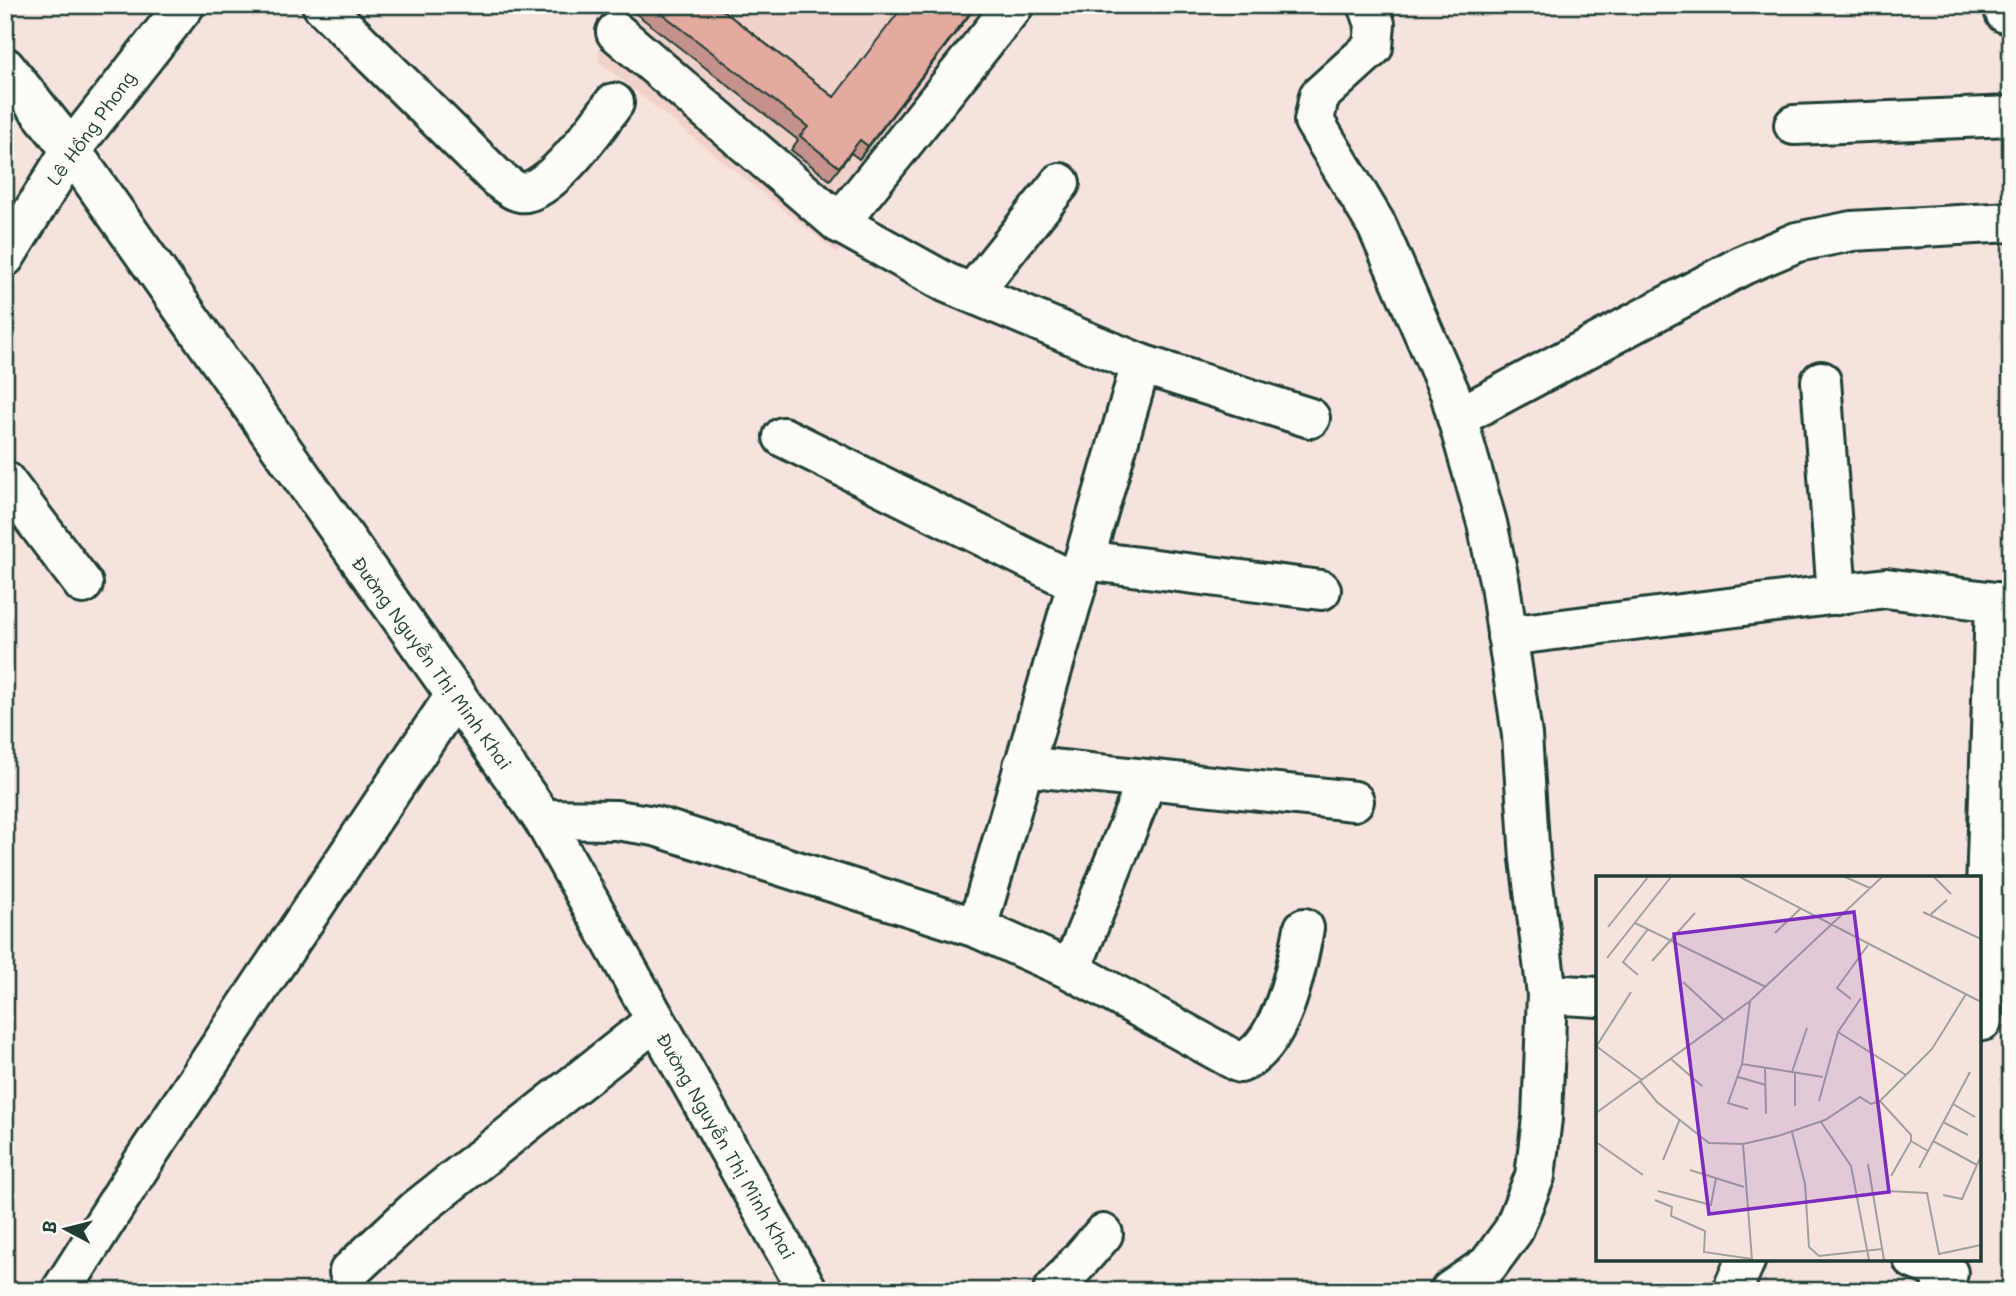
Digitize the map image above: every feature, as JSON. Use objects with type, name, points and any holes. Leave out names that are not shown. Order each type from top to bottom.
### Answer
[{"type":"street","name":"Lê Hồng Phong","points":[[5,257],[71,150],[185,5]]},
{"type":"street","points":[[321,5],[497,178],[520,192],[535,190],[578,151],[614,103]]},
{"type":"street","points":[[839,223],[1014,5]]},
{"type":"street","points":[[1368,5],[1375,24],[1373,47],[1320,96],[1314,121],[1377,226],[1450,393],[1488,523],[1522,735],[1530,859],[1547,994],[1542,1118],[1535,1176],[1513,1231],[1488,1265],[1450,1291]]},
{"type":"street","points":[[616,32],[839,223],[947,283],[1141,364],[1310,418]]},
{"type":"street","name":"Đường Nguyễn Thị Minh Khai","points":[[5,67],[71,150],[356,558],[543,819],[808,1291]]},
{"type":"street","points":[[1794,125],[2011,116]]},
{"type":"street","points":[[973,292],[1060,183]]},
{"type":"street","points":[[1457,418],[1743,265],[1797,242],[1852,231],[2011,222]]},
{"type":"street","points":[[977,928],[1141,364]]},
{"type":"street","points":[[1821,381],[1837,594]]},
{"type":"street","points":[[783,437],[1080,572],[1321,590]]},
{"type":"street","points":[[5,481],[83,584]]},
{"type":"street","points":[[1507,636],[1886,588],[2003,603],[1991,1021]]},
{"type":"street","points":[[61,1291],[157,1140],[456,694]]},
{"type":"street","points":[[1023,766],[1354,801]]},
{"type":"street","points":[[1071,970],[1147,780]]},
{"type":"street","points":[[543,819],[616,820],[655,826],[977,928],[1071,970],[1240,1063],[1248,1060],[1266,1041],[1289,994],[1294,982],[1304,928]]},
{"type":"street","points":[[1547,994],[1596,997]]},
{"type":"street","points":[[349,1272],[417,1209],[655,1021]]},
{"type":"street","points":[[1053,1291],[1102,1234]]},
{"type":"street","points":[[1732,1291],[1745,1261]]},
{"type":"street","points":[[1918,1261],[1948,1273],[1941,1291]]},
{"type":"shaded area","points":[[598,5],[1041,5],[837,253],[598,61],[601,20]]},
{"type":"building","points":[[651,5],[716,5],[834,97],[904,5],[976,5],[868,146],[860,140],[839,167],[800,136],[808,127]]}]
